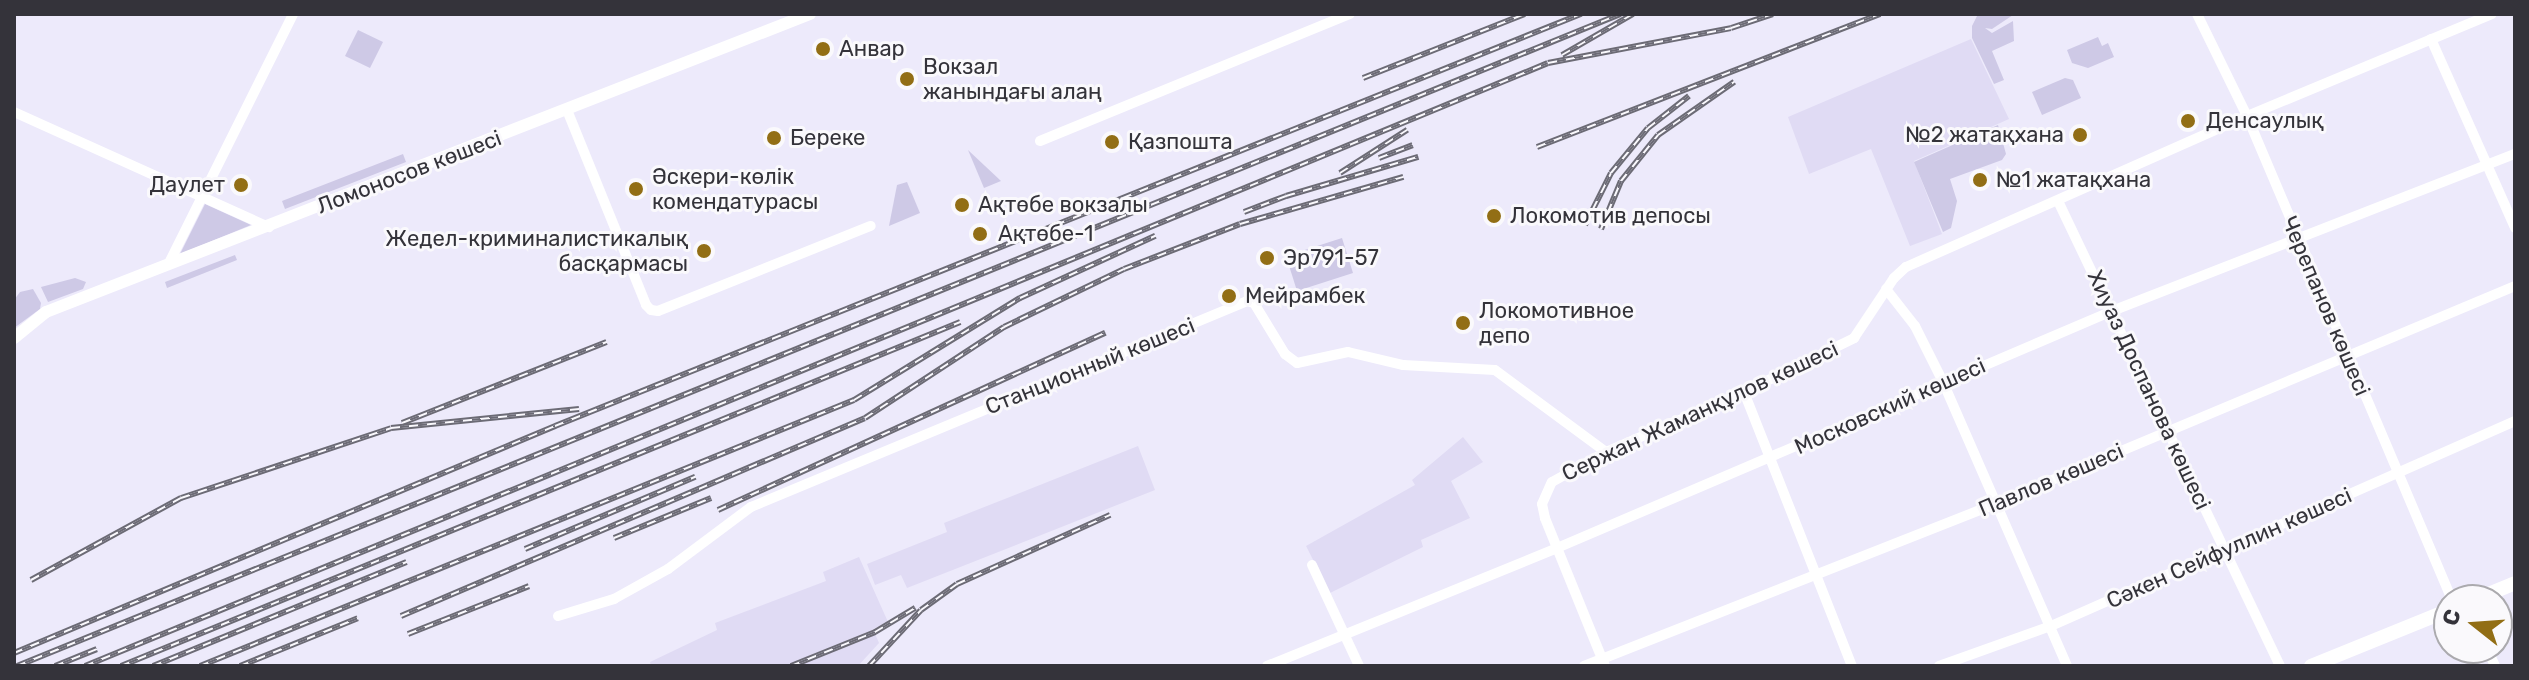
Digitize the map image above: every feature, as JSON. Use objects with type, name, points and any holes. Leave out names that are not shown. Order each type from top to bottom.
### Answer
[{"type":"main road","points":[[2311,666],[2433,616]]},
{"type":"street","points":[[169,263],[293,14]]},
{"type":"street","name":"Ломоносов көшесі","points":[[14,338],[46,312],[810,14]]},
{"type":"street","points":[[1040,141],[1350,14]]},
{"type":"street","name":"Черепанов көшесі","points":[[2197,14],[2247,116],[2445,584]]},
{"type":"street","name":"Сержан Жаманқұлов көшесі","points":[[1557,548],[1542,504],[1552,482],[1606,452],[1744,392],[1854,338],[1886,289],[1906,267],[2247,116],[2492,14]]},
{"type":"street","points":[[2431,39],[2515,228]]},
{"type":"street","points":[[567,110],[646,305],[651,310],[658,311],[871,226]]},
{"type":"street","points":[[14,112],[269,227]]},
{"type":"street","name":"Московский көшесі","points":[[1267,666],[1557,548],[2112,311],[2515,154]]},
{"type":"street","name":"Хиуаз Доспанова көшесі","points":[[2058,201],[2280,666]]},
{"type":"street","name":"Павлов көшесі","points":[[1584,666],[1604,662],[1997,503],[2515,286]]},
{"type":"street","points":[[1886,289],[1915,326],[1943,382],[2067,666]]},
{"type":"street","name":"Станционный көшесі","points":[[558,616],[614,599],[668,569],[751,507],[1247,301],[1254,303],[1285,354],[1297,363],[1348,352],[1403,365],[1495,370],[1606,452]]},
{"type":"street","points":[[1744,392],[1852,666]]},
{"type":"street","name":"Сәкен Сейфуллин көшесі","points":[[1939,666],[2051,626],[2515,421]]},
{"type":"street","points":[[1557,548],[1604,662]]},
{"type":"street","points":[[1312,565],[1359,666]]},
{"type":"shaded area","points":[[1978,14],[2013,15],[1992,29],[1985,28],[1992,33],[2013,21],[2014,41],[1992,51],[2004,80],[1994,84],[1972,38],[1972,26]]},
{"type":"shaded area","points":[[358,30],[383,42],[370,68],[345,56]]},
{"type":"shaded area","points":[[2098,37],[2102,46],[2108,43],[2114,57],[2088,68],[2072,63],[2067,50]]},
{"type":"shaded area","points":[[1971,39],[2009,119],[1914,161],[1942,234],[1910,246],[1871,149],[1809,174],[1788,117]]},
{"type":"shaded area","points":[[2065,78],[2073,80],[2081,98],[2042,115],[2032,92]]},
{"type":"shaded area","points":[[1998,125],[2006,154],[2002,160],[1950,179],[1957,201],[1951,228],[1943,232],[1914,162]]},
{"type":"shaded area","points":[[968,150],[1001,181],[984,188]]},
{"type":"shaded area","points":[[403,154],[406,162],[285,209],[282,201]]},
{"type":"shaded area","points":[[907,182],[920,213],[889,226],[897,185]]},
{"type":"shaded area","points":[[205,204],[251,225],[180,254]]},
{"type":"shaded area","points":[[1342,238],[1353,273],[1297,291],[1286,256]]},
{"type":"shaded area","points":[[235,255],[237,260],[167,288],[165,282]]},
{"type":"shaded area","points":[[75,278],[86,282],[83,289],[48,302],[41,287]]},
{"type":"shaded area","points":[[33,289],[41,303],[40,309],[14,328],[14,300],[20,292]]},
{"type":"shaded area","points":[[1463,437],[1483,462],[1451,481],[1470,518],[1421,540],[1423,547],[1330,593],[1306,546],[1415,485],[1412,480]]},
{"type":"shaded area","points":[[1138,446],[1155,490],[907,588],[901,575],[875,585],[867,564],[947,532],[944,523]]},
{"type":"shaded area","points":[[859,557],[888,622],[873,629],[879,643],[858,666],[651,666],[650,662],[717,630],[715,623],[826,581],[823,572]]},
{"type":"railway","points":[[1363,78],[1525,14]]},
{"type":"railway","points":[[14,653],[555,426],[1581,14]]},
{"type":"railway","points":[[17,666],[1620,14]]},
{"type":"railway","points":[[1562,55],[1633,14]]},
{"type":"railway","points":[[85,666],[1548,63],[1731,28],[1773,14]]},
{"type":"railway","points":[[1537,147],[1880,14]]},
{"type":"railway","points":[[1601,229],[1621,181],[1658,135],[1734,82]]},
{"type":"railway","points":[[1585,225],[1611,173],[1648,128],[1689,96]]},
{"type":"railway","points":[[1340,173],[1407,130]]},
{"type":"railway","points":[[1379,158],[1413,145]]},
{"type":"railway","points":[[1244,212],[1286,196],[1418,157]]},
{"type":"railway","points":[[401,616],[865,418],[1004,327],[1124,269],[1240,224],[1403,177]]},
{"type":"railway","points":[[200,666],[854,400],[1020,298],[1155,236]]},
{"type":"railway","points":[[121,666],[960,322]]},
{"type":"railway","points":[[718,510],[1105,333]]},
{"type":"railway","points":[[402,423],[607,342]]},
{"type":"railway","points":[[31,580],[181,498],[391,428],[579,409]]},
{"type":"railway","points":[[525,549],[695,477]]},
{"type":"railway","points":[[614,538],[711,498]]},
{"type":"railway","points":[[869,666],[921,610],[957,584],[1110,515]]},
{"type":"railway","points":[[153,666],[407,562]]},
{"type":"railway","points":[[408,634],[529,586]]},
{"type":"railway","points":[[791,666],[875,632],[915,608]]},
{"type":"railway","points":[[240,666],[358,618]]},
{"type":"railway","points":[[55,666],[97,649]]},
{"type":"place","name":"Анвар","points":[[823,49]]},
{"type":"place","name":"Вокзал жанындағы алаң","points":[[907,79]]},
{"type":"place","name":"Денсаулық","points":[[2188,121]]},
{"type":"place","name":"№2 жатақхана","points":[[2080,135]]},
{"type":"place","name":"Береке","points":[[774,138]]},
{"type":"place","name":"Қазпошта","points":[[1112,142]]},
{"type":"place","name":"№1 жатақхана","points":[[1980,180]]},
{"type":"place","name":"Даулет","points":[[241,185]]},
{"type":"place","name":"Әскери-көлік комендатурасы","points":[[636,189]]},
{"type":"place","name":"Ақтөбе вокзалы","points":[[962,205]]},
{"type":"place","name":"Локомотив депосы","points":[[1494,216]]},
{"type":"place","name":"Ақтөбе-1","points":[[980,234]]},
{"type":"place","name":"Жедел-криминалистикалық басқармасы","points":[[704,251]]},
{"type":"place","name":"Эр791-57","points":[[1267,258]]},
{"type":"place","name":"Мейрамбек","points":[[1229,296]]},
{"type":"place","name":"Локомотивное депо","points":[[1463,323]]}]
